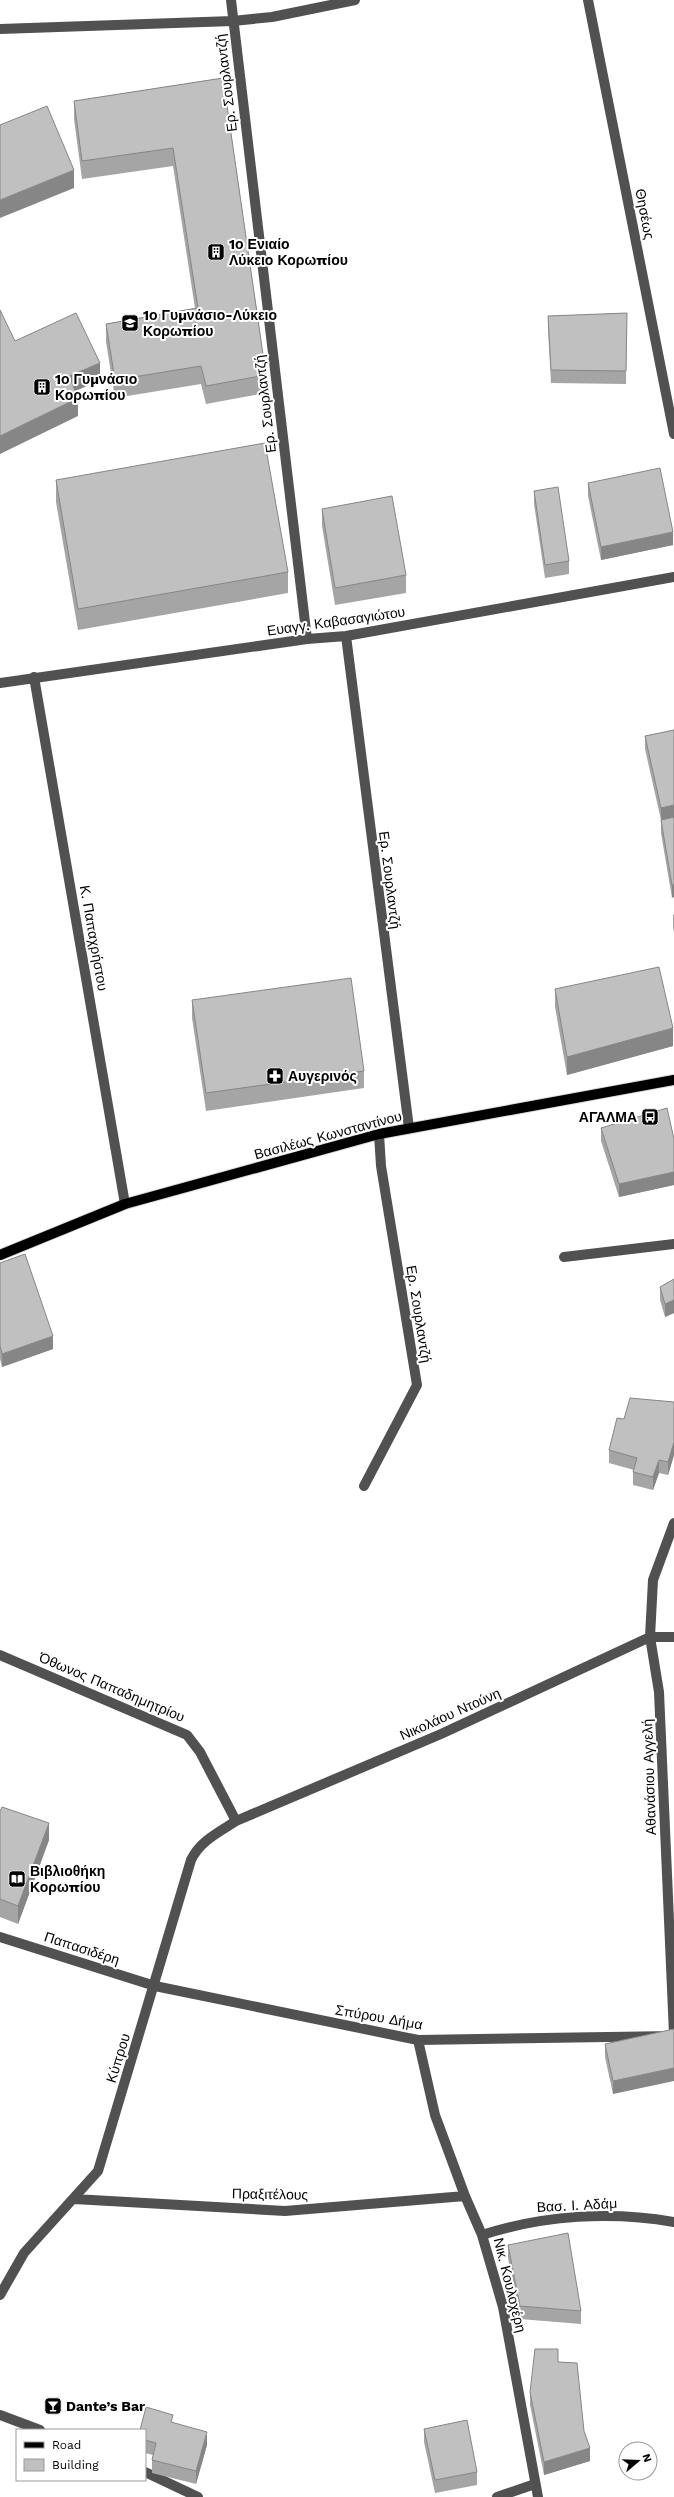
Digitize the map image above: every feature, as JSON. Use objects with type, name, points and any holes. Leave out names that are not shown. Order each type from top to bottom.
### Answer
[{"type":"main road","name":"Βασιλέως Κωνσταντίνου","points":[[0,1255],[125,1204],[379,1134],[674,1080]]},
{"type":"street","name":"Ερ. Σουρλαντζή","points":[[231,0],[232,21],[307,639]]},
{"type":"street","points":[[0,29],[232,21],[272,17],[355,0]]},
{"type":"street","name":"Θησέως","points":[[588,0],[674,434]]},
{"type":"street","name":"Ευαγγ. Καβασαγιώτου","points":[[0,683],[307,639],[346,636],[674,577]]},
{"type":"street","name":"Ερ. Σουρλαντζή","points":[[346,636],[409,1128]]},
{"type":"street","name":"Κ. Παπαχρήστου","points":[[34,677],[125,1204]]},
{"type":"street","name":"Ερ. Σουρλαντζή","points":[[364,1486],[417,1385],[381,1166],[379,1134]]},
{"type":"street","points":[[564,1257],[674,1244]]},
{"type":"street","name":"Αθανάσιου Αγγελή","points":[[674,1523],[653,1580],[650,1637],[659,1692],[674,2035]]},
{"type":"street","name":"Νικολάου Ντούνη","points":[[236,1821],[441,1734],[650,1637],[674,1637]]},
{"type":"street","name":"Όθωνος Παπαδημητρίου","points":[[0,1655],[187,1735],[200,1752],[236,1821]]},
{"type":"street","name":"Κύπρου","points":[[0,2295],[24,2253],[98,2171],[154,1986],[190,1860],[196,1850],[208,1839],[236,1821]]},
{"type":"street","name":"Παπασιδέρη","points":[[0,1937],[154,1986]]},
{"type":"street","name":"Σπύρου Δήμα","points":[[154,1986],[418,2040],[674,2035]]},
{"type":"street","name":"Νικ. Κουλοχέρη","points":[[418,2040],[435,2115],[465,2196],[482,2235],[504,2307],[538,2497]]},
{"type":"street","name":"Πραξιτέλους","points":[[74,2199],[285,2211],[465,2196]]},
{"type":"street","name":"Βασ. Ι. Αδάμ","points":[[482,2235],[510,2226],[539,2220],[593,2216],[651,2218],[674,2222]]},
{"type":"street","points":[[0,2415],[37,2429]]},
{"type":"street","points":[[146,2472],[198,2497]]},
{"type":"street","points":[[497,2497],[535,2484]]},
{"type":"building","name":"1ο Ενιαίο Λύκειο Κορωπίου","points":[[223,78],[266,375],[206,386],[201,366],[115,380],[106,324],[198,308],[173,148],[82,161],[74,101]]},
{"type":"building","points":[[47,106],[74,170],[0,200],[0,125]]},
{"type":"building","name":"1ο Γυμνάσιο Κορωπίου","points":[[0,310],[15,341],[76,313],[100,363],[69,376],[78,398],[0,436]]},
{"type":"building","points":[[627,313],[626,371],[551,370],[548,316]]},
{"type":"building","points":[[265,443],[288,572],[78,609],[56,480]]},
{"type":"building","points":[[660,468],[673,532],[601,547],[588,483]]},
{"type":"building","points":[[558,487],[569,561],[545,565],[534,491]]},
{"type":"building","points":[[392,496],[406,575],[335,588],[322,509]]},
{"type":"building","points":[[674,730],[674,805],[661,808],[645,736]]},
{"type":"building","points":[[674,817],[674,884],[672,885],[661,820]]},
{"type":"building","points":[[659,967],[673,1028],[567,1057],[555,989]]},
{"type":"building","points":[[351,978],[364,1071],[206,1093],[192,1000]]},
{"type":"building","points":[[667,1108],[674,1139],[674,1172],[619,1184],[601,1128]]},
{"type":"building","points":[[25,1254],[53,1336],[2,1354],[0,1346],[0,1263]]},
{"type":"building","points":[[674,1279],[674,1300],[665,1304],[660,1287]]},
{"type":"building","points":[[630,1398],[674,1402],[674,1442],[668,1462],[659,1460],[653,1477],[633,1472],[637,1458],[609,1450],[617,1418],[624,1419]]},
{"type":"building","name":"Βιβλιοθήκη Κορωπίου","points":[[2,1807],[49,1823],[18,1906],[0,1899],[0,1811]]},
{"type":"building","points":[[674,2029],[674,2068],[613,2081],[605,2044]]},
{"type":"building","points":[[568,2233],[581,2311],[520,2306],[508,2245]]},
{"type":"building","points":[[535,2349],[558,2349],[558,2362],[577,2363],[584,2431],[590,2448],[544,2462],[530,2392]]},
{"type":"building","points":[[146,2407],[173,2415],[171,2422],[207,2432],[196,2471],[152,2460],[156,2443],[146,2440],[146,2429],[140,2429]]},
{"type":"building","points":[[467,2420],[477,2472],[435,2480],[424,2429]]},
{"type":"place","name":"1ο Ενιαίο Λύκειο Κορωπίου","points":[[216,252]]},
{"type":"place","name":"1ο Γυμνάσιο-Λύκειο Κορωπίου","points":[[130,323]]},
{"type":"place","name":"1ο Γυμνάσιο Κορωπίου","points":[[42,387]]},
{"type":"place","name":"Αυγερινός","points":[[275,1076]]},
{"type":"place","name":"ΑΓΑΛΜΑ","points":[[650,1117]]},
{"type":"place","name":"Βιβλιοθήκη Κορωπίου","points":[[17,1879]]},
{"type":"place","name":"Dante’s Bar","points":[[53,2406]]}]
